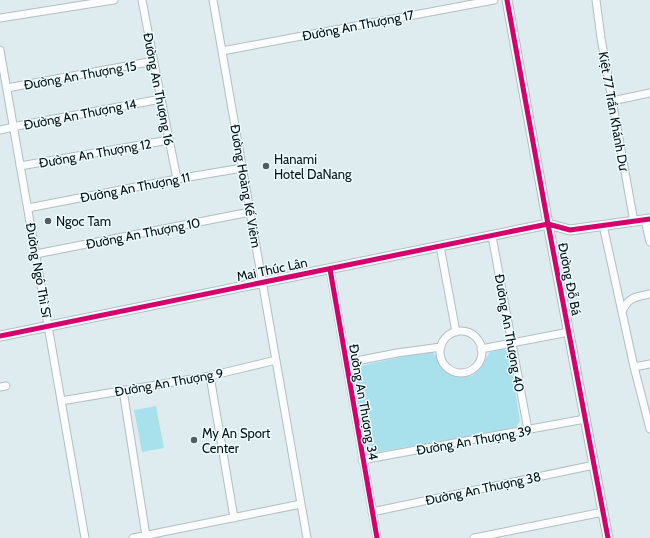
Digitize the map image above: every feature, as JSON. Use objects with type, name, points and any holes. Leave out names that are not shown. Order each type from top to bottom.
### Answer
[{"type":"street","points":[[0,18],[114,0]]},
{"type":"street","name":"Đường An Thượng 16","points":[[142,0],[177,179]]},
{"type":"street","name":"Đường Hoàng Kế Viêm","points":[[213,0],[307,538]]},
{"type":"street","name":"Đường An Thượng 17","points":[[222,51],[494,0]]},
{"type":"street","name":"Đường Đỗ Bá","points":[[508,0],[548,224],[608,538]]},
{"type":"street","name":"Kiệt 77 Trần Khánh Dư","points":[[596,0],[601,38],[634,222]]},
{"type":"street","name":"Đường Ngô Thì Sĩ","points":[[0,50],[85,538]]},
{"type":"street","name":"Đường An Thượng 15","points":[[7,88],[154,61]]},
{"type":"street","points":[[612,101],[650,93]]},
{"type":"street","name":"Đường An Thượng 14","points":[[0,130],[161,99]]},
{"type":"street","name":"Đường An Thượng 12","points":[[20,166],[169,140]]},
{"type":"street","name":"Đường An Thượng 11","points":[[28,208],[242,168]]},
{"type":"street","name":"Đường An Thượng 10","points":[[36,254],[250,212]]},
{"type":"street","points":[[548,224],[570,230],[647,220],[650,242]]},
{"type":"street","name":"Mai Thúc Lân","points":[[0,336],[548,224]]},
{"type":"street","points":[[603,225],[634,367],[650,429]]},
{"type":"street","name":"Đường An Thượng 40","points":[[492,236],[528,430]]},
{"type":"street","points":[[440,246],[456,332]]},
{"type":"street","name":"Đường An Thượng 34","points":[[330,269],[376,538]]},
{"type":"street","points":[[622,312],[625,304],[629,300],[650,294]]},
{"type":"street","points":[[456,332],[470,333],[475,337],[482,349],[482,356],[479,362],[470,372],[456,373],[445,366],[442,360],[440,353],[443,342],[447,337],[456,332]]},
{"type":"street","points":[[482,349],[569,332]]},
{"type":"street","points":[[346,363],[441,346]]},
{"type":"street","name":"Đường An Thượng 9","points":[[61,401],[210,376],[276,360]]},
{"type":"street","points":[[634,367],[650,364]]},
{"type":"street","points":[[210,376],[234,518]]},
{"type":"street","points":[[123,390],[146,536]]},
{"type":"street","name":"Đường An Thượng 39","points":[[362,460],[585,419]]},
{"type":"street","name":"Đường An Thượng 38","points":[[372,512],[594,465]]},
{"type":"street","points":[[133,538],[301,504]]},
{"type":"street","points":[[474,538],[603,512]]},
{"type":"shaded area","points":[[503,349],[509,352],[520,421],[515,429],[372,453],[366,447],[353,373],[356,367],[431,350],[437,357],[441,368],[449,374],[461,377],[472,376],[479,370],[490,352]]},
{"type":"shaded area","points":[[156,406],[164,448],[142,452],[134,410]]},
{"type":"cycle path","points":[[507,0],[608,538]]},
{"type":"cycle path","points":[[0,336],[548,224],[570,230],[650,219]]},
{"type":"cycle path","points":[[330,269],[377,538]]},
{"type":"place","name":"Hanami Hotel DaNang","points":[[266,166]]},
{"type":"place","name":"Ngoc Tam","points":[[48,221]]},
{"type":"place","name":"My An Sport Center","points":[[194,440]]}]
